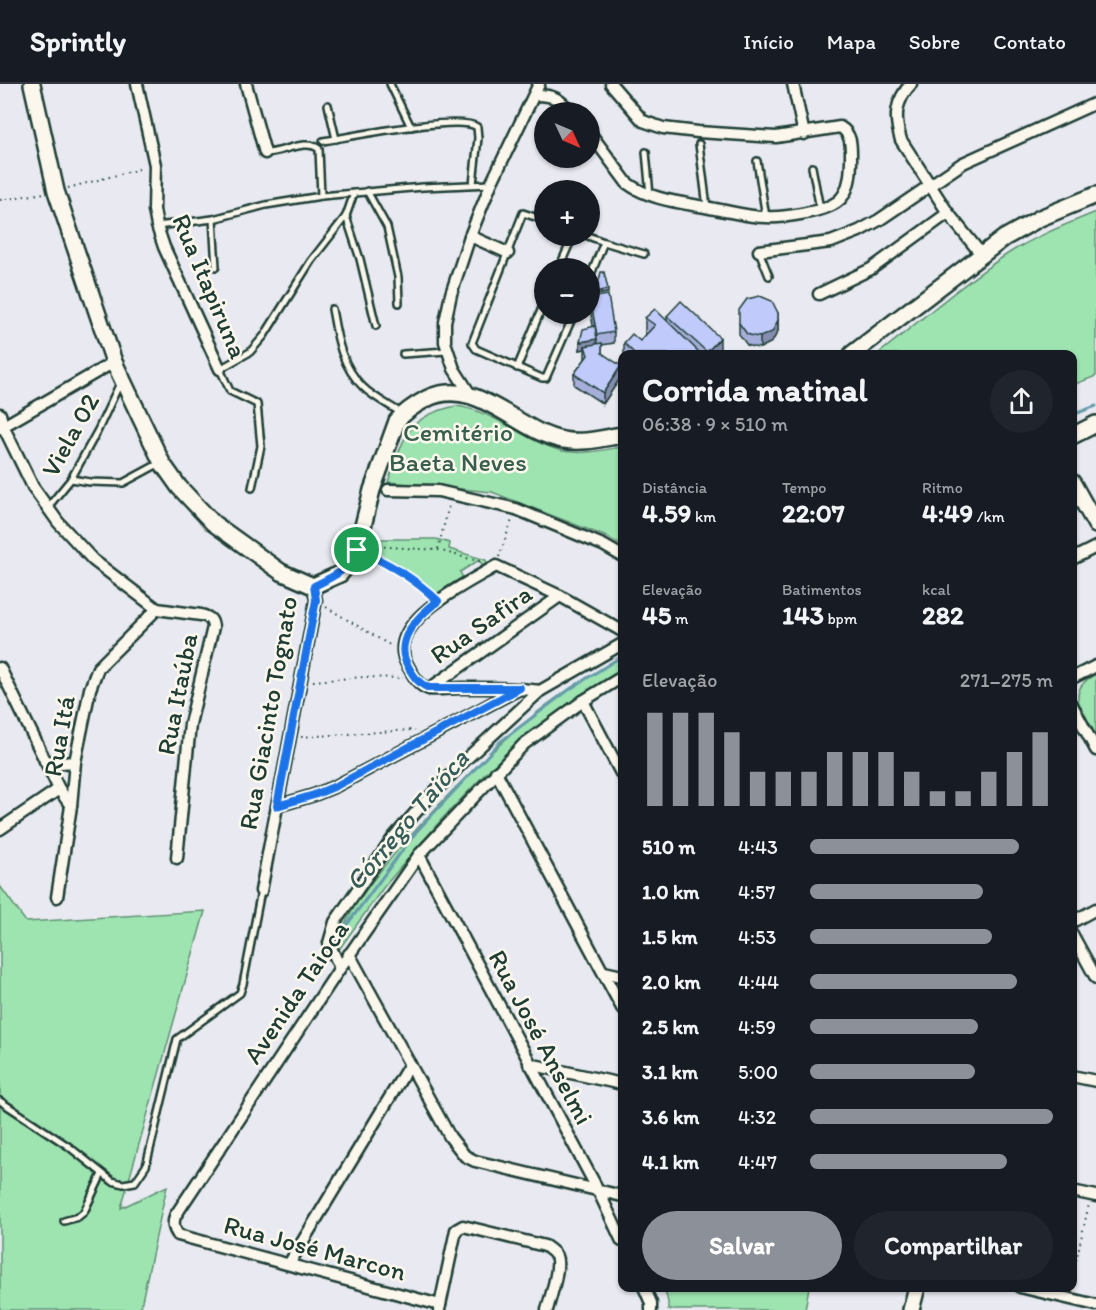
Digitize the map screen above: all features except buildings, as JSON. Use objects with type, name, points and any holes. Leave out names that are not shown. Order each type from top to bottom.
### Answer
[{"type":"street","points":[[32,84],[56,191],[114,362],[162,463],[179,487],[213,523],[281,572],[315,593]]},
{"type":"street","name":"Rua Itapiruna","points":[[137,84],[155,165],[154,210],[157,226],[164,247],[220,369]]},
{"type":"street","points":[[246,84],[266,153]]},
{"type":"street","points":[[600,147],[627,183],[636,189],[651,195],[766,217],[786,216],[820,209],[838,202],[850,181],[851,143],[846,131],[840,127],[776,137],[663,128],[643,121],[611,84]]},
{"type":"street","points":[[793,84],[804,134]]},
{"type":"street","points":[[911,84],[901,96],[896,111],[901,140],[948,213],[981,254]]},
{"type":"street","points":[[470,394],[446,351],[445,322],[451,294],[470,236],[491,184],[537,89],[562,102]]},
{"type":"street","points":[[759,251],[831,242],[845,237],[879,220],[929,184],[982,153],[1096,103]]},
{"type":"street","points":[[857,350],[981,254],[1026,225],[1096,195]]},
{"type":"street","points":[[819,294],[871,269],[948,213]]},
{"type":"street","points":[[470,236],[508,253]]},
{"type":"street","points":[[1,427],[114,362]]},
{"type":"street","points":[[403,414],[434,395],[455,392],[470,394],[541,433],[561,440],[580,442],[618,436]]},
{"type":"street","name":"Rua Itaúba","points":[[0,414],[1,427],[33,487],[58,522],[93,560],[157,609],[201,615],[212,621],[213,627],[190,724],[177,858]]},
{"type":"street","name":"Rua Giacinto Tognato","points":[[261,891],[301,682],[315,593],[340,574],[351,561],[357,548],[372,490],[397,421],[403,414]]},
{"type":"street","points":[[1077,434],[1096,424]]},
{"type":"street","points":[[388,490],[452,493],[516,509],[594,541],[618,554]]},
{"type":"street","points":[[1077,491],[1096,525]]},
{"type":"street","points":[[1077,556],[1096,547]]},
{"type":"street","points":[[540,691],[520,688],[429,688],[415,678],[405,662],[403,653],[407,633],[414,622],[438,601],[496,566],[560,596],[618,630]]},
{"type":"street","name":"Rua Safira","points":[[429,688],[560,596]]},
{"type":"street","name":"Rua Itá","points":[[57,897],[71,806],[75,762],[90,689],[98,668],[157,609]]},
{"type":"street","points":[[340,968],[329,943],[335,922],[393,838],[463,762],[540,691],[618,646]]},
{"type":"street","points":[[1077,676],[1096,666]]},
{"type":"street","points":[[0,668],[59,789],[71,806]]},
{"type":"street","name":"Avenida Taioca","points":[[178,1235],[174,1230],[175,1216],[349,954],[418,855],[524,744],[583,701],[618,679]]},
{"type":"street","points":[[0,685],[11,693]]},
{"type":"street","points":[[277,806],[336,786],[520,688]]},
{"type":"street","points":[[583,701],[618,767]]},
{"type":"street","points":[[1077,714],[1096,750]]},
{"type":"street","points":[[45,760],[61,763],[75,762]]},
{"type":"street","points":[[496,772],[618,1000]]},
{"type":"street","points":[[0,829],[59,789]]},
{"type":"street","name":"Rua José Anselmi","points":[[418,855],[598,1190],[618,1232]]},
{"type":"street","points":[[1077,919],[1096,909]]},
{"type":"street","points":[[1077,943],[1096,978]]},
{"type":"street","points":[[349,954],[450,1137],[465,1156],[482,1163],[618,1195]]},
{"type":"street","points":[[604,972],[618,975]]},
{"type":"street","points":[[288,1264],[410,1064]]},
{"type":"street","points":[[529,1064],[618,1083]]},
{"type":"street","points":[[1077,1077],[1096,1082]]},
{"type":"street","points":[[1077,1192],[1094,1196]]},
{"type":"street","points":[[440,1307],[456,1230],[463,1226],[544,1246],[552,1251],[557,1257],[557,1265],[547,1310]]},
{"type":"street","name":"Rua José Marcon","points":[[178,1235],[440,1307]]},
{"type":"street","points":[[647,1292],[651,1310]]},
{"type":"street","points":[[911,1310],[916,1292]]},
{"type":"street","points":[[1041,1292],[1096,1305]]},
{"type":"lane","points":[[390,84],[411,127]]},
{"type":"lane","points":[[328,105],[336,139]]},
{"type":"lane","points":[[323,141],[444,123],[473,124],[477,127],[478,138],[473,184]]},
{"type":"lane","points":[[266,153],[307,144],[314,145],[319,149],[321,196]]},
{"type":"lane","points":[[699,144],[707,207]]},
{"type":"lane","points":[[646,152],[651,195]]},
{"type":"lane","points":[[757,161],[766,217]]},
{"type":"lane","points":[[812,168],[820,209]]},
{"type":"lane","points":[[157,226],[213,219],[266,205],[321,196],[491,184]]},
{"type":"lane","points":[[367,191],[387,227],[398,277],[399,303]]},
{"type":"lane","points":[[220,369],[250,352],[287,302],[311,261],[346,216],[354,194]]},
{"type":"lane","points":[[534,217],[523,213],[472,343],[476,349],[542,378],[548,376],[570,324]]},
{"type":"lane","points":[[346,216],[360,259],[376,326]]},
{"type":"lane","points":[[213,219],[216,267]]},
{"type":"lane","points":[[600,240],[644,254]]},
{"type":"lane","points":[[598,258],[604,242]]},
{"type":"lane","points":[[759,251],[769,276]]},
{"type":"lane","points":[[332,309],[337,340],[352,375],[364,388],[403,414]]},
{"type":"lane","points":[[517,368],[535,324]]},
{"type":"lane","points":[[403,354],[446,351]]},
{"type":"lane","name":"Rua Itapiruna","points":[[220,369],[230,391],[257,404],[261,446],[252,488]]},
{"type":"lane","name":"Viela 02","points":[[48,508],[71,479],[122,379]]},
{"type":"lane","points":[[71,479],[123,483],[162,463]]},
{"type":"lane","points":[[0,1101],[68,1146],[112,1181],[123,1184],[135,1182],[146,1167],[174,1045],[182,1034],[240,993],[261,891]]},
{"type":"lane","points":[[64,1221],[78,1217],[84,1212],[102,1174]]},
{"type":"path","points":[[0,200],[56,191],[155,165]]},
{"type":"path","points":[[438,550],[452,493]]},
{"type":"path","points":[[357,548],[438,550],[496,566],[516,509]]},
{"type":"path","points":[[357,548],[386,562],[438,601]]},
{"type":"path","points":[[315,593],[403,653]]},
{"type":"path","points":[[301,682],[364,677],[415,678]]},
{"type":"path","points":[[289,738],[411,730],[430,736]]},
{"type":"path","points":[[1077,1259],[1094,1196]]},
{"type":"green space","points":[[1096,212],[1096,376],[1077,383],[1077,350],[883,350],[992,265],[1041,236]]},
{"type":"green space","name":"Cemitério Baeta Neves","points":[[456,406],[471,409],[549,447],[563,451],[585,452],[618,448],[618,544],[607,537],[492,492],[388,482],[409,432],[426,416]]},
{"type":"green space","points":[[377,539],[436,539],[450,543],[449,549],[486,560],[487,564],[484,567],[479,560],[460,572],[464,580],[437,596],[387,560],[373,554]]},
{"type":"green space","points":[[618,658],[618,673],[561,709],[517,743],[485,774],[441,820],[383,888],[338,951],[335,947],[349,916],[369,886],[403,845],[455,788],[498,746],[539,711]]},
{"type":"green space","points":[[1096,674],[1096,737],[1082,711],[1078,695],[1086,681]]},
{"type":"green space","points":[[0,886],[26,922],[205,911],[121,1208],[167,1186],[140,1310],[0,1310]]},
{"type":"green space","points":[[665,1292],[808,1292],[805,1310],[668,1310]]},
{"type":"waterway","name":"Córrego Taióca","points":[[1077,413],[1096,406]]},
{"type":"waterway","name":"Córrego Taióca","points":[[343,930],[416,832],[500,742],[570,689],[618,659]]},
{"type":"route","points":[[357,550],[386,562],[438,601],[414,622],[407,633],[404,644],[405,662],[422,685],[429,688],[520,688],[336,786],[277,806],[316,600],[314,586],[340,574],[357,550]]}]
